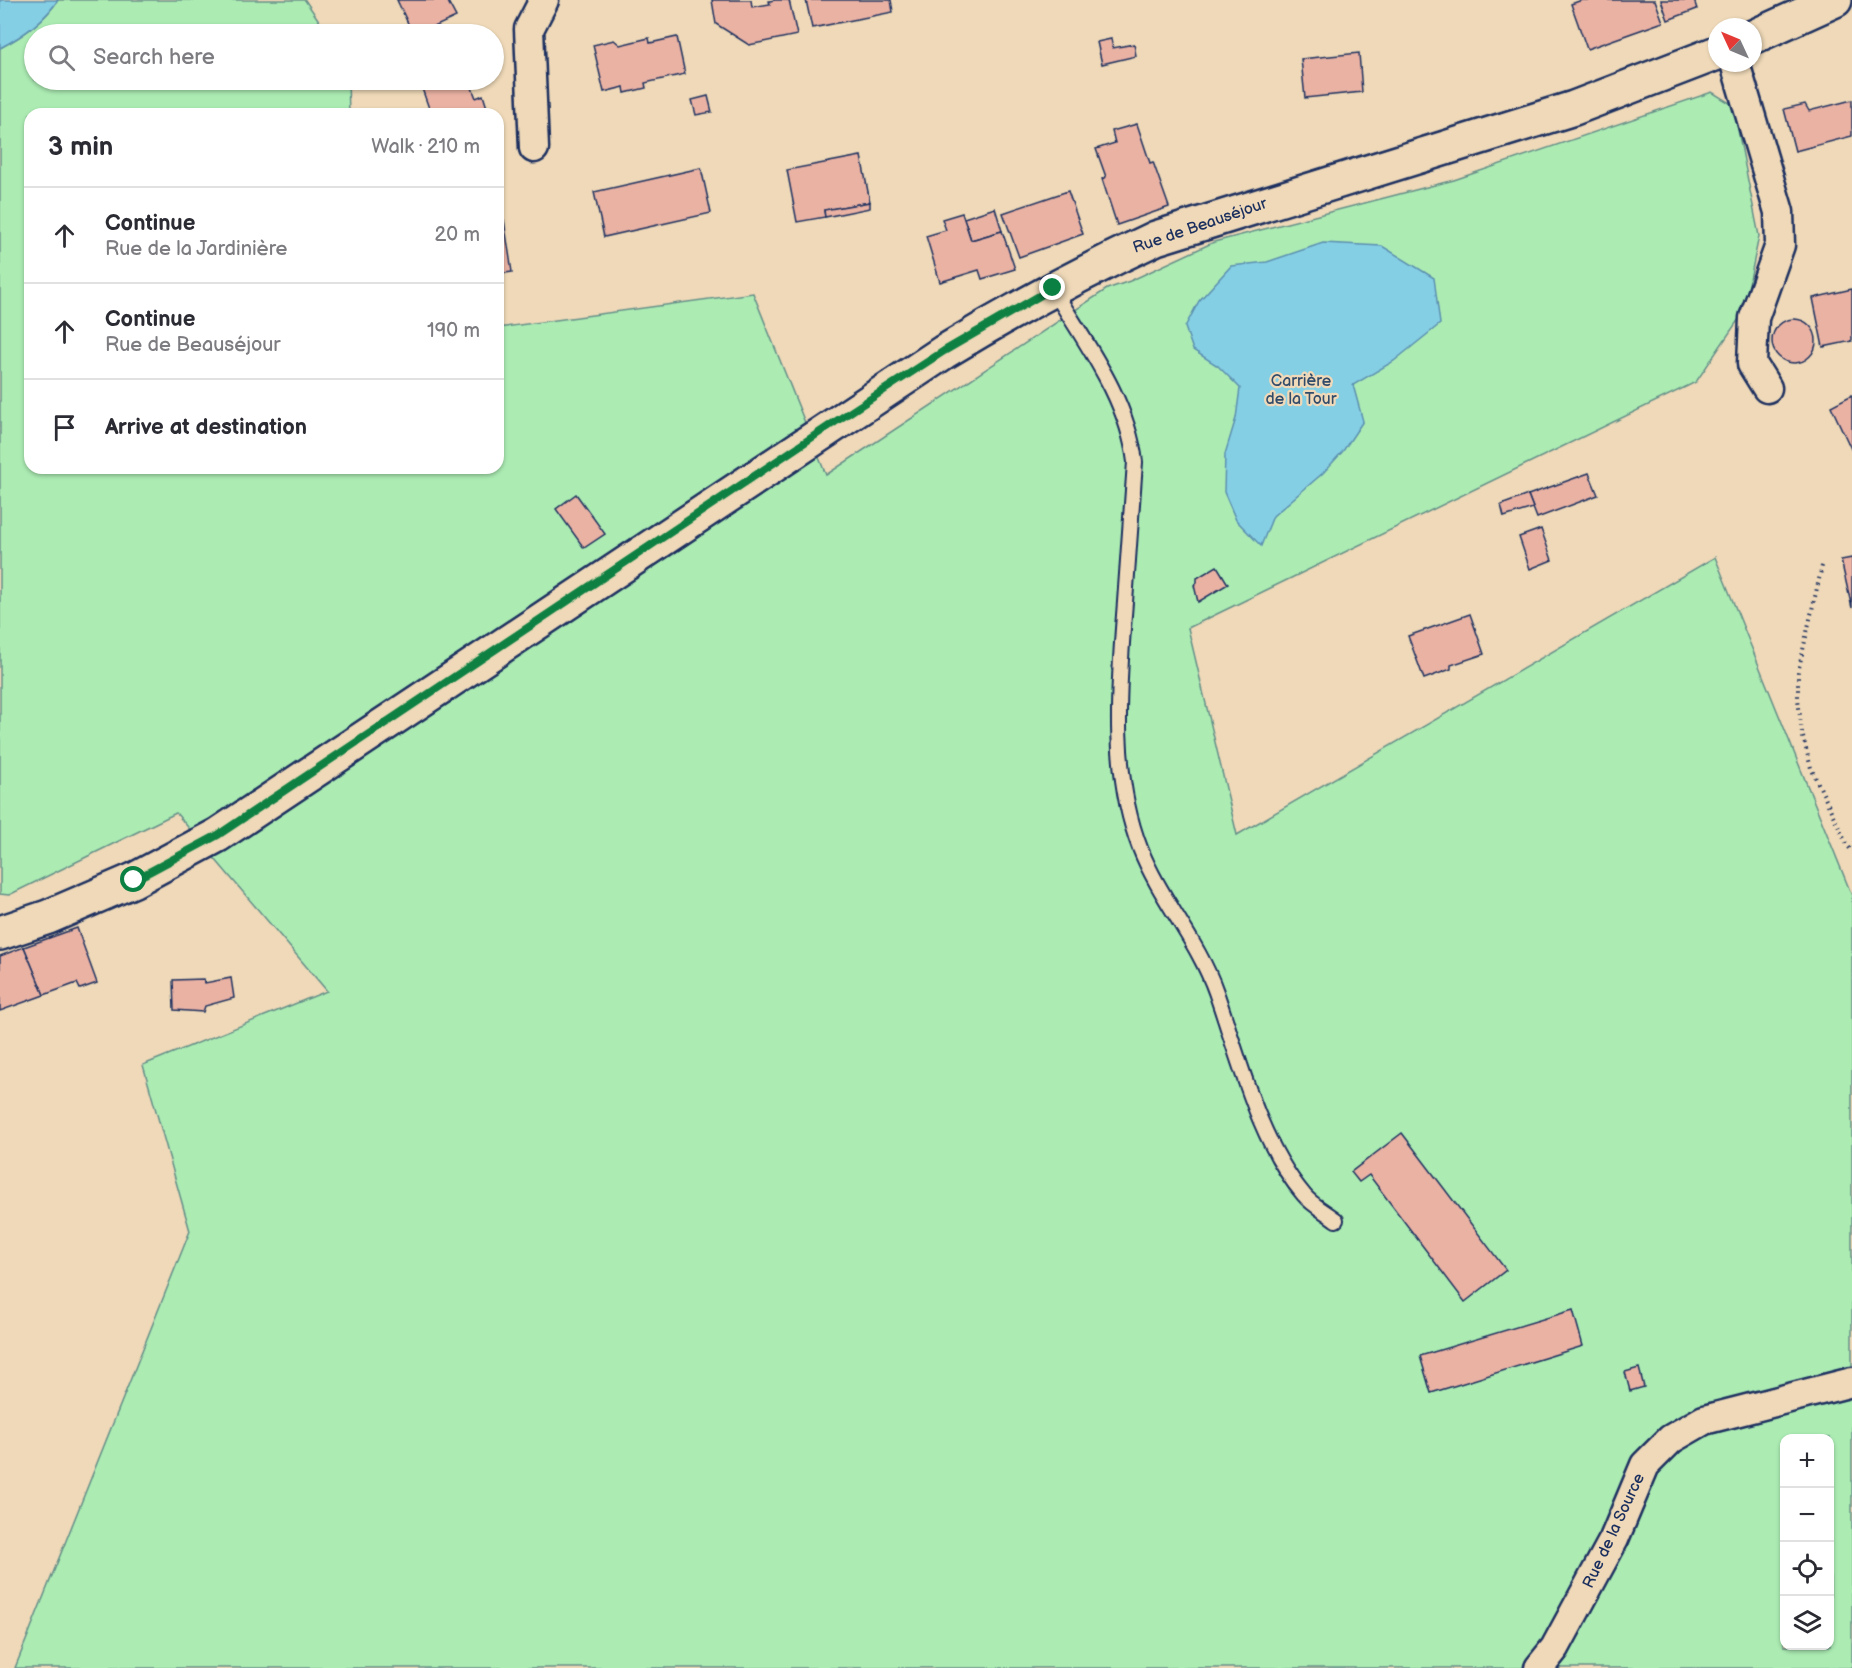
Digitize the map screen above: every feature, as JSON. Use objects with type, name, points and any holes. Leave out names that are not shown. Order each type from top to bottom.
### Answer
[{"type":"street","points":[[534,148],[529,29],[544,0]]},
{"type":"street","points":[[1762,33],[1835,0]]},
{"type":"street","name":"Rue de Beauséjour","points":[[0,933],[48,917],[134,880],[218,835],[944,351],[1053,288],[1156,238],[1574,108],[1708,56]]},
{"type":"street","points":[[1738,72],[1779,212],[1780,245],[1754,318],[1752,364],[1767,388]]},
{"type":"street","name":"Rue de la Source","points":[[1539,1668],[1555,1648],[1614,1539],[1646,1465],[1671,1438],[1704,1420],[1852,1382]]},
{"type":"lane","points":[[1053,288],[1109,383],[1132,437],[1135,462],[1118,686],[1121,759],[1126,803],[1137,837],[1162,893],[1206,966],[1255,1104],[1277,1155],[1305,1197],[1336,1220]]},
{"type":"path","points":[[1822,566],[1798,672],[1800,722],[1811,768],[1847,845],[1852,850]]},
{"type":"green space","points":[[58,0],[305,0],[321,24],[35,24]]},
{"type":"green space","name":"Carrière de la Tour","points":[[24,33],[24,90],[348,90],[349,108],[24,108],[24,474],[504,474],[504,327],[753,293],[826,475],[1107,289],[1130,281],[1214,242],[1454,180],[1712,92],[1733,105],[1759,236],[1743,313],[1696,382],[1188,628],[1237,835],[1715,557],[1852,896],[1852,1668],[15,1668],[190,1231],[143,1065],[327,991],[176,813],[9,895],[0,894],[0,48]]},
{"type":"water","points":[[0,0],[58,0],[35,24],[24,24],[24,33],[0,48]]},
{"type":"water","points":[[1323,243],[1382,246],[1434,278],[1440,324],[1394,361],[1353,385],[1363,421],[1343,451],[1323,473],[1273,516],[1261,546],[1236,520],[1224,492],[1225,454],[1236,418],[1240,388],[1218,366],[1193,350],[1185,327],[1199,301],[1231,266],[1267,262]]},
{"type":"building","points":[[397,0],[447,0],[456,17],[441,24],[408,24]]},
{"type":"building","points":[[712,0],[751,0],[752,7],[770,4],[769,1],[789,0],[797,35],[749,45],[716,24]]},
{"type":"building","points":[[806,0],[891,0],[893,12],[812,28]]},
{"type":"building","points":[[1582,0],[1655,0],[1663,22],[1587,49],[1571,4]]},
{"type":"building","points":[[1661,0],[1694,0],[1697,9],[1668,20]]},
{"type":"building","points":[[677,37],[685,74],[645,83],[646,88],[625,93],[624,87],[604,92],[593,45],[614,40],[620,45],[649,38],[650,43]]},
{"type":"building","points":[[1111,39],[1113,48],[1134,44],[1136,56],[1102,64],[1097,42]]},
{"type":"building","points":[[1359,53],[1362,92],[1305,98],[1301,59]]},
{"type":"building","points":[[423,90],[473,90],[476,98],[483,95],[487,108],[429,108]]},
{"type":"building","points":[[708,96],[712,112],[696,115],[692,100]]},
{"type":"building","points":[[1852,100],[1852,136],[1795,151],[1784,109],[1805,104],[1809,111]]},
{"type":"building","points":[[1137,124],[1150,163],[1153,162],[1169,207],[1117,225],[1102,179],[1106,177],[1096,149],[1115,143],[1112,131]]},
{"type":"building","points":[[861,156],[870,202],[824,210],[825,217],[797,222],[787,170]]},
{"type":"building","points":[[701,168],[711,213],[604,237],[594,192]]},
{"type":"building","points":[[1068,191],[1083,234],[1019,257],[1003,213]]},
{"type":"building","points":[[870,202],[870,208],[825,217],[824,210]]},
{"type":"building","points":[[995,208],[1002,231],[971,240],[964,218]]},
{"type":"building","points":[[962,213],[971,240],[1002,231],[1015,269],[982,279],[979,270],[940,282],[926,236],[946,230],[942,219]]},
{"type":"building","points":[[504,220],[512,272],[504,273]]},
{"type":"building","points":[[1852,289],[1852,341],[1823,347],[1813,298]]},
{"type":"building","points":[[1794,319],[1810,325],[1816,341],[1810,357],[1794,363],[1778,357],[1772,341],[1778,325]]},
{"type":"building","points":[[1852,395],[1852,451],[1831,406]]},
{"type":"building","points":[[1589,473],[1598,495],[1537,518],[1528,495]]},
{"type":"building","points":[[576,494],[605,534],[584,548],[556,509]]},
{"type":"building","points":[[1528,495],[1533,508],[1504,517],[1501,505]]},
{"type":"building","points":[[1541,529],[1552,560],[1530,569],[1519,537]]},
{"type":"building","points":[[1852,558],[1852,608],[1841,560]]},
{"type":"building","points":[[1217,566],[1228,584],[1198,602],[1194,585],[1197,578]]},
{"type":"building","points":[[1470,614],[1484,654],[1451,665],[1451,669],[1424,679],[1408,636]]},
{"type":"building","points":[[77,928],[97,983],[80,989],[77,983],[44,995],[24,947]]},
{"type":"building","points":[[24,947],[44,995],[0,1011],[0,956]]},
{"type":"building","points":[[231,978],[234,998],[205,1006],[203,1012],[174,1010],[173,980],[204,979],[205,983]]},
{"type":"building","points":[[1402,1133],[1506,1270],[1465,1302],[1369,1175],[1359,1182],[1351,1172]]},
{"type":"building","points":[[1573,1310],[1583,1346],[1431,1393],[1420,1356]]},
{"type":"building","points":[[1639,1368],[1644,1387],[1630,1391],[1625,1372]]},
{"type":"route","points":[[134,880],[218,835],[838,420],[944,351],[1053,288]]}]
